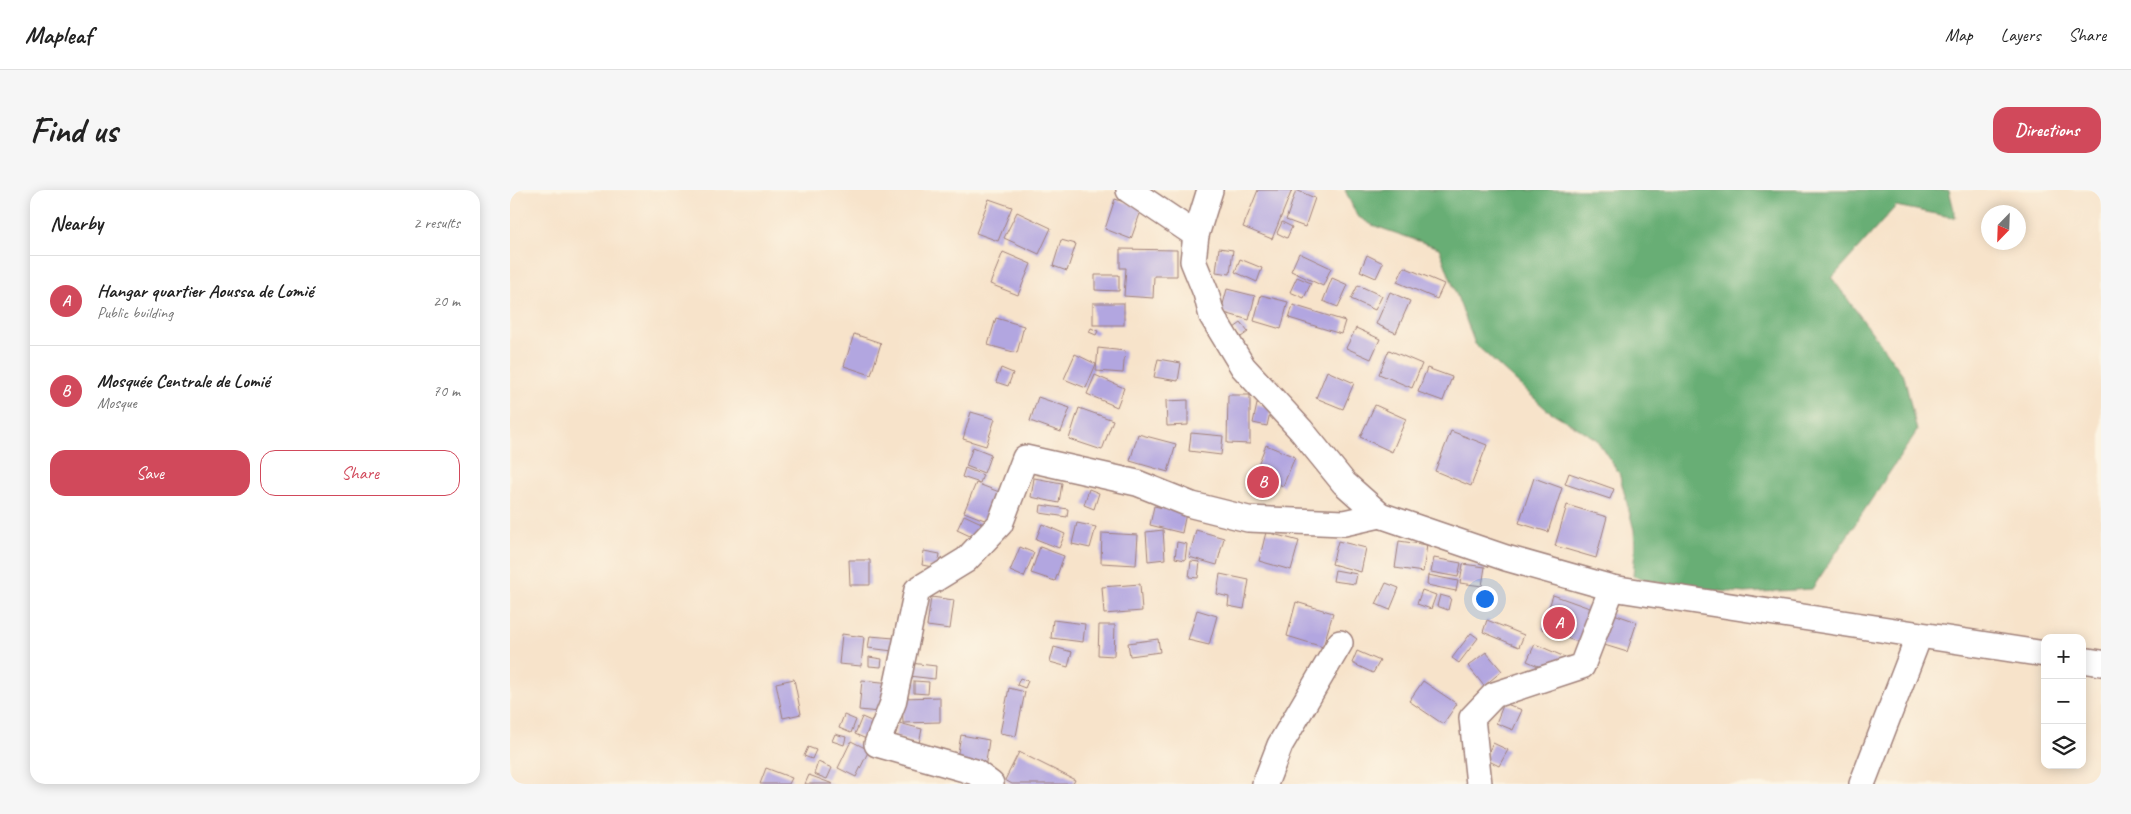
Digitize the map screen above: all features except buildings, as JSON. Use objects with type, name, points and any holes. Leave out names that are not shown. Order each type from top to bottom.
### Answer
[{"type":"street","points":[[1129,190],[1196,235]]},
{"type":"street","points":[[1210,190],[1196,235],[1193,261],[1206,293],[1212,316],[1243,367],[1301,430],[1344,483],[1380,515],[1506,558],[1612,588],[2041,653]]},
{"type":"street","points":[[991,784],[975,772],[877,744],[893,704],[917,590],[966,560],[1000,524],[1025,458],[1137,483],[1192,505],[1248,519],[1344,523],[1380,515]]},
{"type":"street","points":[[1479,784],[1472,718],[1494,695],[1582,666],[1612,588]]},
{"type":"street","points":[[1862,784],[1919,636]]},
{"type":"street","points":[[1265,784],[1280,746],[1340,643]]},
{"type":"street","points":[[2086,661],[2101,663]]},
{"type":"green space","points":[[1345,190],[1949,190],[1956,218],[1896,206],[1832,278],[1904,376],[1917,431],[1812,589],[1745,593],[1682,588],[1633,576],[1634,530],[1619,473],[1596,439],[1546,409],[1475,344],[1439,248],[1372,225],[1357,216]]},
{"type":"place","name":"Mosquée Centrale de Lomié","points":[[1263,482]]},
{"type":"place","name":"Hangar quartier Aoussa de Lomié","points":[[1559,623]]}]
